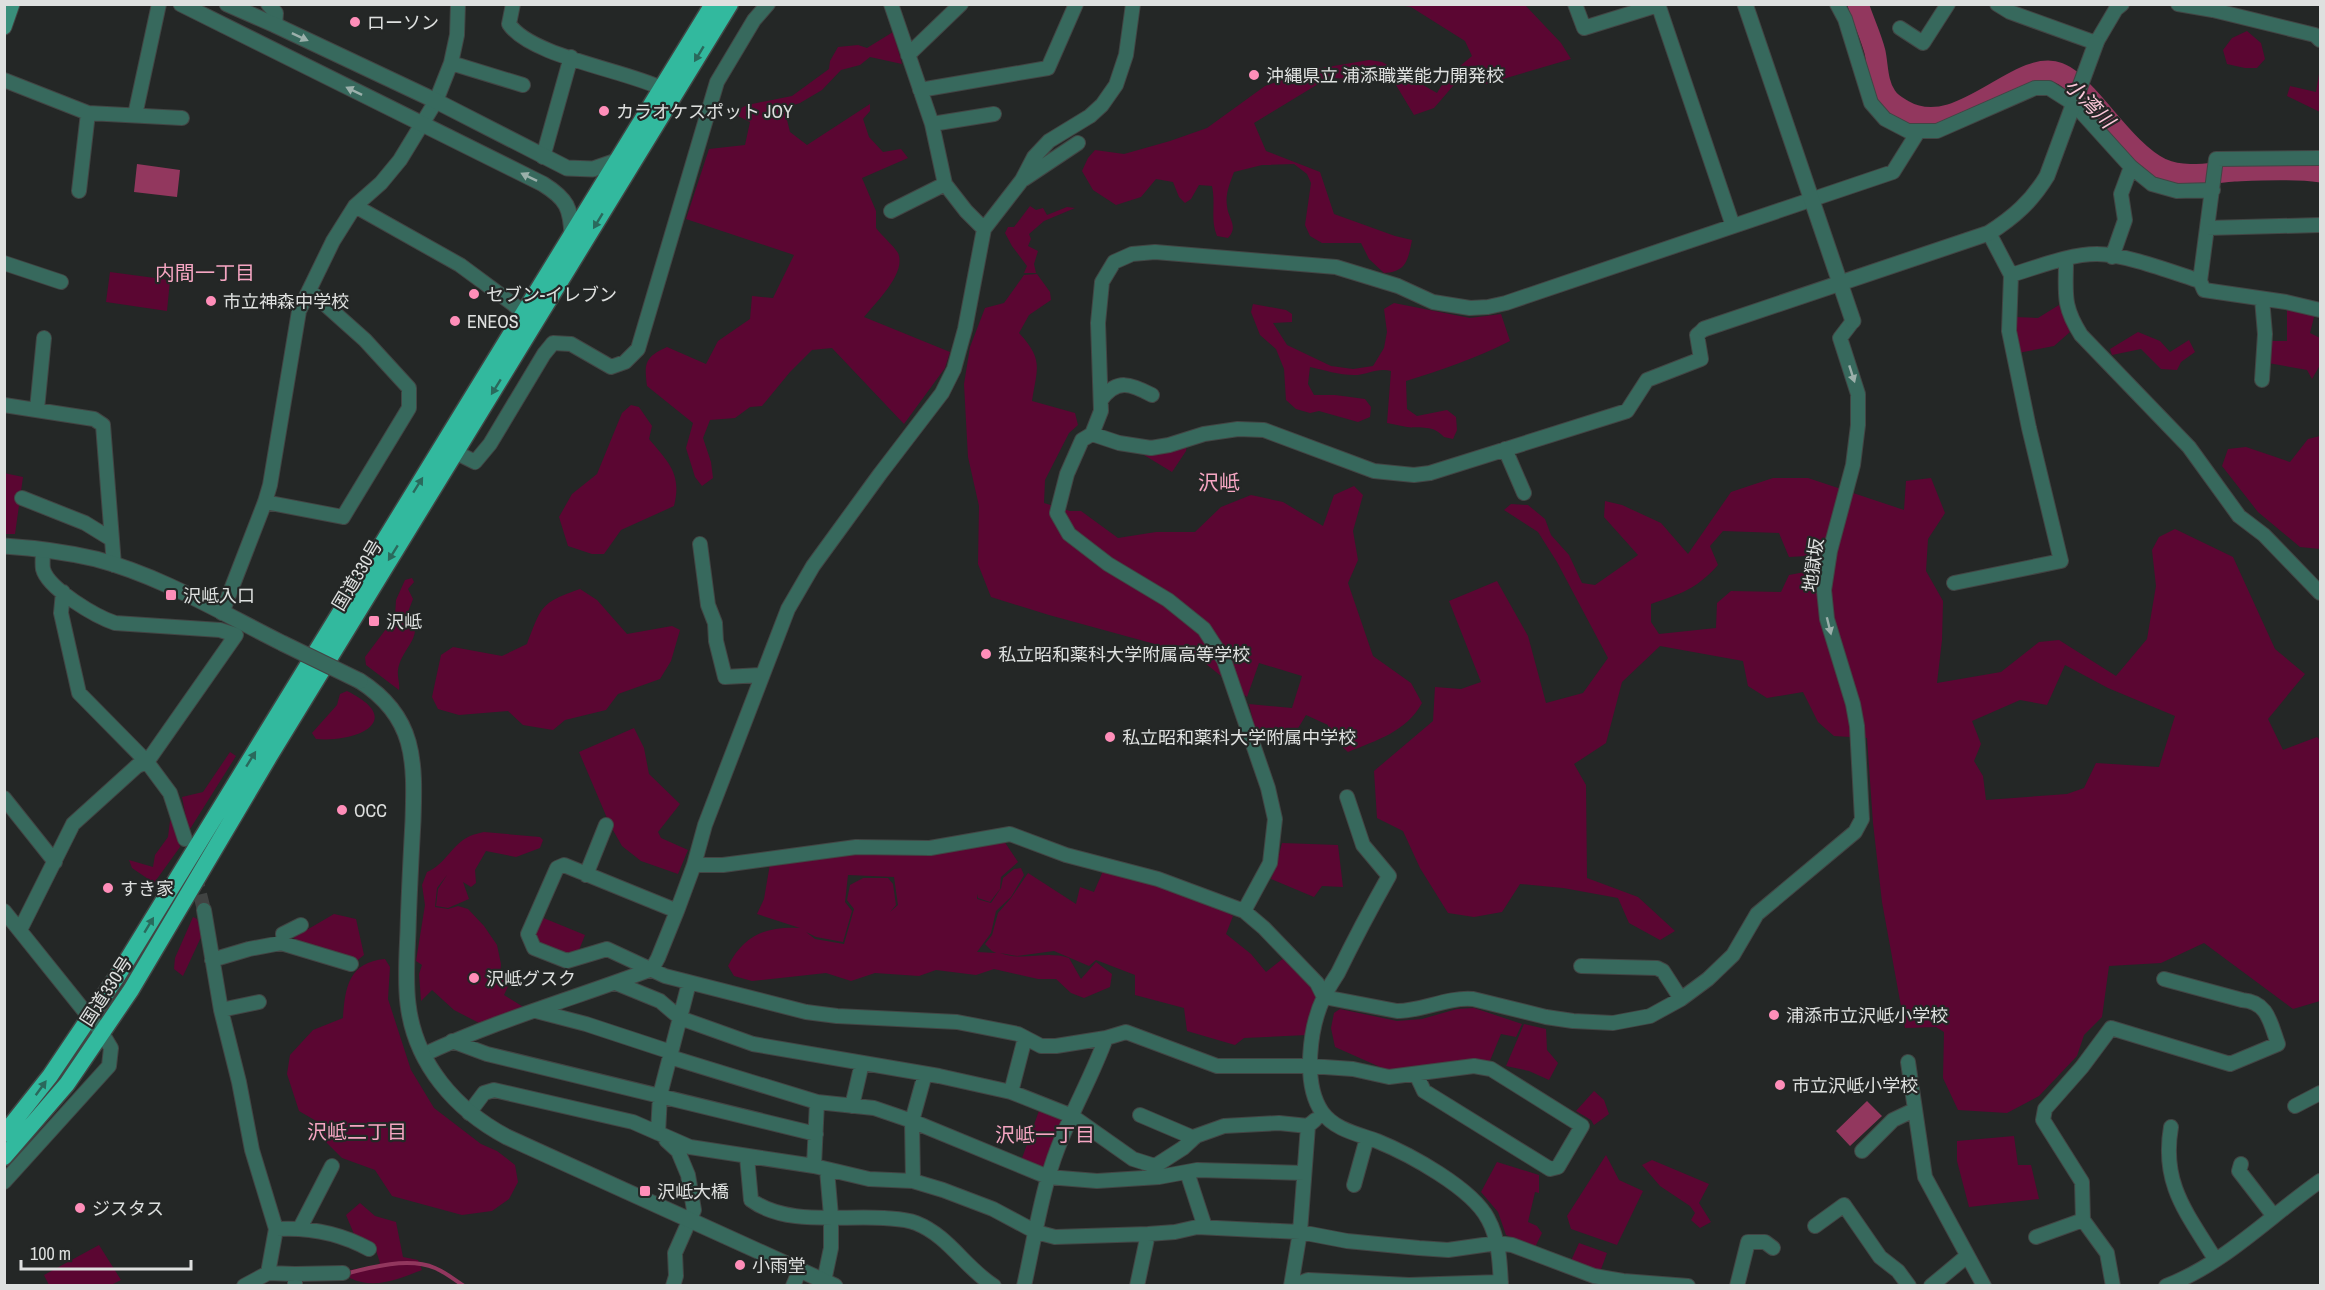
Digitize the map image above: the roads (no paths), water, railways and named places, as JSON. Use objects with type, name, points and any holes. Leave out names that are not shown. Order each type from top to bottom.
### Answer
[{"type":"highway","name":"国道330号","points":[[4,1134],[28,1106],[91,1017],[620,160],[713,4]]},
{"type":"highway","name":"国道330号","points":[[4,1157],[67,1084],[131,990],[269,757],[730,4]]},
{"type":"main road","points":[[4,27],[12,4]]},
{"type":"street","points":[[135,115],[159,4]]},
{"type":"street","points":[[181,4],[559,193],[569,210],[572,236]]},
{"type":"street","points":[[227,4],[436,102],[567,168],[579,170],[601,167],[620,160]]},
{"type":"street","points":[[267,4],[276,13],[275,25]]},
{"type":"street","points":[[222,613],[265,502],[299,310],[333,241],[355,206],[381,183],[400,160],[436,102],[451,63],[457,36],[458,4]]},
{"type":"street","points":[[513,4],[509,24],[515,33],[545,48],[644,80],[661,88]]},
{"type":"street","points":[[455,452],[475,462],[490,444],[544,354],[553,343],[571,344],[611,367],[625,362],[638,348],[717,82],[754,20],[768,4]]},
{"type":"street","points":[[891,4],[932,124],[945,184],[984,230]]},
{"type":"street","points":[[908,55],[961,4]]},
{"type":"street","points":[[920,90],[1048,68],[1076,4]]},
{"type":"street","points":[[1575,4],[1584,28],[1658,5],[1733,226]]},
{"type":"street","points":[[1746,4],[1810,201],[1853,321]]},
{"type":"street","points":[[1837,4],[1845,19],[1871,103],[1886,119],[1908,131],[1936,131],[2035,88],[2049,88],[2075,103],[2130,167],[2152,184],[2177,190],[2213,189]]},
{"type":"street","points":[[1900,28],[1923,43],[1948,4]]},
{"type":"street","points":[[1997,4],[2010,12],[2096,43]]},
{"type":"street","points":[[1092,434],[1119,443],[1151,448],[1204,434],[1238,429],[1264,430],[1374,471],[1414,475],[1430,473],[1627,411],[1647,380],[1701,359],[1697,335],[1704,329],[1989,233],[2024,208],[2047,176],[2096,43],[2116,9],[2122,4]]},
{"type":"street","points":[[2178,4],[2214,7],[2315,35],[2320,40]]},
{"type":"street","points":[[423,1055],[452,1041],[652,969],[677,911],[694,865],[705,825],[788,609],[813,566],[946,385],[954,369],[966,329],[984,230],[1022,180],[1034,157],[1048,141],[1090,116],[1102,105],[1116,84],[1126,55],[1133,5]]},
{"type":"street","points":[[543,157],[570,57]]},
{"type":"street","points":[[451,63],[523,85]]},
{"type":"street","points":[[4,80],[88,113],[182,118]]},
{"type":"street","points":[[79,191],[88,113]]},
{"type":"street","points":[[932,124],[994,114]]},
{"type":"street","points":[[463,145],[474,121]]},
{"type":"street","points":[[1244,911],[1270,863],[1275,819],[1268,788],[1224,660],[1204,629],[1168,600],[1108,564],[1069,534],[1057,513],[1067,474],[1082,440],[1092,434],[1101,411],[1098,323],[1102,282],[1114,262],[1132,254],[1183,253],[1336,267],[1398,286],[1433,302],[1470,308],[1488,307],[1517,300],[1893,172],[1918,132]]},
{"type":"street","points":[[1022,180],[1078,143]]},
{"type":"street","points":[[2320,158],[2216,159],[2200,280],[2204,290],[2320,310]]},
{"type":"street","points":[[2112,257],[2125,220],[2121,194],[2130,167]]},
{"type":"street","points":[[891,211],[945,184]]},
{"type":"street","points":[[355,206],[460,264],[525,313]]},
{"type":"street","points":[[2207,228],[2320,225]]},
{"type":"street","points":[[1954,583],[2061,561],[2009,332],[2012,275],[1989,233]]},
{"type":"street","points":[[2012,275],[2097,254],[2200,280]]},
{"type":"street","points":[[2066,260],[2066,300],[2069,316],[2081,335],[2189,447],[2239,516],[2264,535],[2320,593]]},
{"type":"street","points":[[6,267],[61,282]]},
{"type":"street","points":[[265,502],[343,517],[409,408],[409,388],[365,340],[309,290]]},
{"type":"street","points":[[2262,299],[2265,334],[2262,380]]},
{"type":"street","name":"地獄坂","points":[[1681,999],[1733,956],[1757,914],[1855,832],[1862,819],[1857,726],[1853,704],[1827,619],[1824,590],[1830,551],[1852,465],[1858,426],[1858,394],[1840,338],[1853,321]]},
{"type":"street","points":[[37,410],[44,338]]},
{"type":"street","points":[[1101,400],[1108,390],[1118,385],[1130,386],[1152,395]]},
{"type":"street","points":[[4,405],[94,419],[103,425],[114,565]]},
{"type":"street","points":[[1505,449],[1524,493]]},
{"type":"street","points":[[22,498],[85,523],[111,539]]},
{"type":"street","points":[[700,544],[708,605],[715,623],[716,641],[724,677],[761,675]]},
{"type":"street","points":[[4,546],[43,550],[97,560],[168,586],[360,681],[392,709],[407,734],[414,783],[406,987],[410,1019],[423,1055],[442,1085],[469,1113],[495,1131],[829,1283],[831,1216],[820,1168],[816,1134],[817,1102]]},
{"type":"street","points":[[20,930],[74,824],[137,766],[147,762],[236,635],[220,630],[115,623],[99,618],[48,578],[43,570],[43,550]]},
{"type":"street","points":[[63,592],[61,613],[79,693],[147,762],[170,793],[185,839]]},
{"type":"street","points":[[1323,1113],[1308,1126],[1300,1232],[1292,1286],[1308,1280],[1408,1286],[1501,1284],[1497,1243],[1488,1218],[1477,1204],[1412,1157],[1342,1129],[1323,1113],[1312,1089],[1310,1066],[1312,1038],[1324,997],[1389,876],[1364,845],[1347,797]]},
{"type":"street","points":[[4,798],[55,862]]},
{"type":"street","points":[[586,875],[606,825]]},
{"type":"street","points":[[694,865],[723,865],[856,847],[930,848],[1010,834],[1066,855],[1158,879],[1244,911],[1310,975],[1324,997]]},
{"type":"street","points":[[677,911],[564,866],[557,868],[528,934],[534,948],[567,961],[607,949],[665,976],[806,1012],[837,1016],[957,1022],[994,1028],[1041,1046],[1056,1047],[1126,1032],[1217,1066],[1310,1066],[1353,1069],[1389,1077],[1474,1066],[1491,1069],[1582,1126],[1558,1167],[1550,1169],[1424,1091],[1416,1074]]},
{"type":"street","points":[[204,910],[221,1010],[239,1082],[252,1150],[276,1229],[268,1273]]},
{"type":"street","points":[[4,911],[91,1017],[111,1048],[109,1066],[4,1182]]},
{"type":"street","points":[[284,944],[283,934],[301,925]]},
{"type":"street","points":[[212,960],[249,949],[284,944],[351,964]]},
{"type":"street","points":[[1324,997],[1397,1011],[1407,1011],[1461,999],[1473,999],[1546,1017],[1593,1023],[1613,1023],[1650,1016],[1681,999],[1663,971],[1657,968],[1581,966]]},
{"type":"street","points":[[2113,1286],[2107,1253],[2083,1220],[2082,1182],[2043,1120],[2045,1109],[2111,1028],[2230,1064],[2278,1044],[2266,1011],[2253,1001],[2164,979]]},
{"type":"street","points":[[616,983],[660,1001],[680,1018],[753,1044],[925,1074],[1011,1092],[1071,1116],[1133,1160],[1155,1166],[1194,1138],[1224,1126],[1279,1123],[1308,1126]]},
{"type":"street","points":[[658,1132],[660,1095],[689,983]]},
{"type":"street","points":[[221,1010],[259,1002]]},
{"type":"street","points":[[533,1011],[586,1023],[671,1055],[817,1102],[874,1108],[912,1121],[1048,1177],[1097,1181],[1231,1169],[1304,1173]]},
{"type":"street","points":[[1011,1092],[1024,1038]]},
{"type":"street","points":[[1024,1286],[1048,1177],[1071,1116],[1096,1067],[1106,1038]]},
{"type":"street","points":[[452,1041],[487,1054],[816,1134]]},
{"type":"street","points":[[1908,1062],[1925,1177],[1984,1286]]},
{"type":"street","points":[[852,1106],[862,1063]]},
{"type":"street","points":[[913,1181],[912,1121],[925,1074]]},
{"type":"street","points":[[469,1113],[484,1092],[494,1090],[633,1122],[690,1147],[820,1168],[869,1179],[913,1181],[993,1209],[1036,1232],[1055,1237],[1148,1234],[1205,1227],[1300,1232],[1347,1241],[1448,1250],[1497,1243],[1512,1245],[1594,1276],[1623,1281],[1688,1286]]},
{"type":"street","points":[[2295,1106],[2320,1093]]},
{"type":"street","points":[[1862,1151],[1893,1120],[1914,1110]]},
{"type":"street","points":[[1140,1115],[1194,1138]]},
{"type":"street","points":[[2171,1127],[2168,1147],[2172,1182],[2181,1202],[2216,1260]]},
{"type":"street","points":[[658,1132],[678,1150],[688,1175],[694,1210],[675,1253],[676,1276],[673,1286]]},
{"type":"street","points":[[1354,1185],[1367,1138]]},
{"type":"street","points":[[747,1157],[751,1200],[767,1210],[784,1215],[871,1217],[916,1223],[944,1239],[978,1274],[994,1286]]},
{"type":"street","points":[[2241,1164],[2239,1171],[2273,1215]]},
{"type":"street","points":[[300,1228],[332,1166]]},
{"type":"street","points":[[1187,1172],[1205,1227]]},
{"type":"street","points":[[2166,1286],[2190,1276],[2216,1260],[2320,1180]]},
{"type":"street","points":[[1815,1226],[1844,1205],[1880,1257],[1898,1271],[1910,1286]]},
{"type":"street","points":[[2036,1237],[2083,1220]]},
{"type":"street","points":[[276,1229],[300,1228],[351,1239],[369,1249]]},
{"type":"street","points":[[1137,1286],[1148,1234]]},
{"type":"street","points":[[1737,1286],[1748,1242],[1765,1242],[1773,1248]]},
{"type":"street","points":[[1932,1286],[1967,1256]]},
{"type":"street","points":[[793,1286],[800,1269]]},
{"type":"street","points":[[244,1286],[268,1273],[295,1280],[343,1273]]},
{"type":"waterway","name":"小湾川","points":[[1858,4],[1873,46],[1883,91],[1891,102],[1903,110],[1924,117],[1945,116],[1966,109],[2025,77],[2043,71],[2059,73],[2078,86],[2141,155],[2162,169],[2188,175],[2266,170],[2320,172]]},
{"type":"waterway","points":[[345,1274],[390,1264],[414,1263],[439,1270],[464,1286]]},
{"type":"tunnel","points":[[195,874],[204,910]]},
{"type":"place","name":"ローソン","points":[[355,22]]},
{"type":"place","name":"沖縄県立 浦添職業能力開発校","points":[[1254,75]]},
{"type":"place","name":"カラオケスポット JOY","points":[[604,111]]},
{"type":"place","name":"セブン-イレブン","points":[[474,294]]},
{"type":"place","name":"市立神森中学校","points":[[211,301]]},
{"type":"place","name":"ENEOS","points":[[455,321]]},
{"type":"place","name":"沢岻入口","points":[[171,595]]},
{"type":"place","name":"沢岻","points":[[374,621]]},
{"type":"place","name":"私立昭和薬科大学附属高等学校","points":[[986,654]]},
{"type":"place","name":"私立昭和薬科大学附属中学校","points":[[1110,737]]},
{"type":"place","name":"OCC","points":[[342,810]]},
{"type":"place","name":"すき家","points":[[108,888]]},
{"type":"place","name":"沢岻グスク","points":[[474,978]]},
{"type":"place","name":"浦添市立沢岻小学校","points":[[1774,1015]]},
{"type":"place","name":"市立沢岻小学校","points":[[1780,1085]]},
{"type":"place","name":"沢岻大橋","points":[[645,1191]]},
{"type":"place","name":"ジスタス","points":[[80,1208]]},
{"type":"place","name":"小雨堂","points":[[740,1265]]},
{"type":"district","name":"内間一丁目","points":[[205,272]]},
{"type":"district","name":"沢岻","points":[[1219,482]]},
{"type":"district","name":"沢岻二丁目","points":[[357,1131]]},
{"type":"district","name":"沢岻一丁目","points":[[1045,1134]]}]
